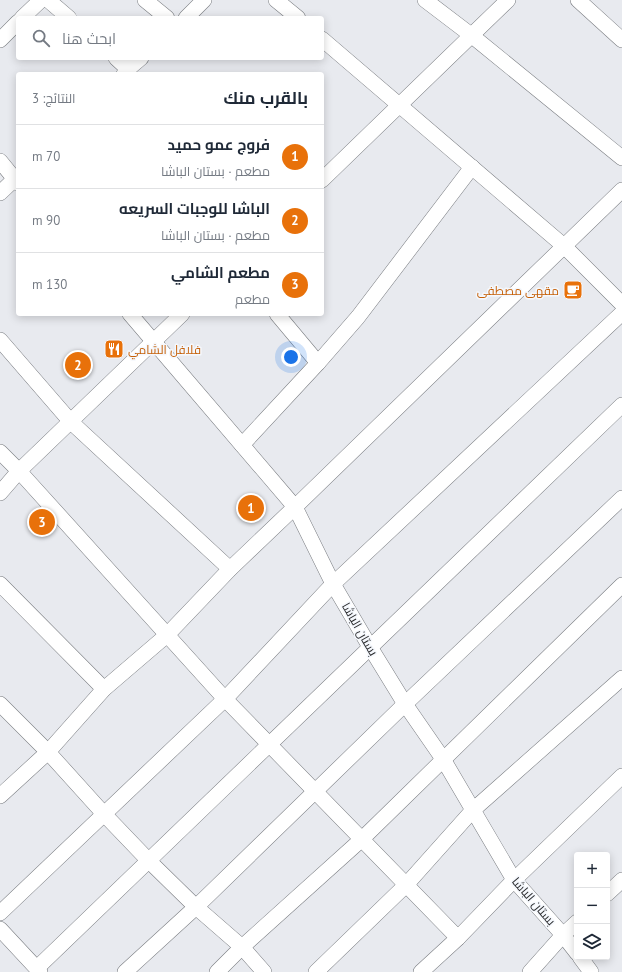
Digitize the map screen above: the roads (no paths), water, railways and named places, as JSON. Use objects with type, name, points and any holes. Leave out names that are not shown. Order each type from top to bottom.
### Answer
[{"type":"street","points":[[24,16],[41,0]]},
{"type":"street","points":[[48,0],[67,16]]},
{"type":"street","points":[[145,0],[165,16]]},
{"type":"street","points":[[188,16],[204,0]]},
{"type":"street","points":[[276,0],[296,16]]},
{"type":"street","points":[[425,0],[471,35],[622,158]]},
{"type":"street","points":[[324,178],[508,0]]},
{"type":"street","points":[[578,0],[622,40]]},
{"type":"street","points":[[0,40],[16,24]]},
{"type":"street","points":[[324,41],[564,246],[622,304]]},
{"type":"street","points":[[118,60],[126,71],[139,60]]},
{"type":"street","points":[[0,162],[16,178]]},
{"type":"street","points":[[242,445],[318,363],[358,317],[472,167]]},
{"type":"street","points":[[0,193],[16,180]]},
{"type":"street","points":[[0,796],[48,752],[104,689],[167,635],[230,569],[622,190]]},
{"type":"street","points":[[0,912],[225,699],[333,584],[622,313]]},
{"type":"street","name":"بستان الباشا","points":[[132,316],[295,507],[333,584],[404,704],[443,759],[514,880],[574,949]]},
{"type":"street","points":[[0,492],[19,471],[180,316]]},
{"type":"street","points":[[278,316],[318,363]]},
{"type":"street","points":[[0,340],[71,422],[230,569]]},
{"type":"street","points":[[0,929],[38,970],[370,647],[622,405]]},
{"type":"street","points":[[0,452],[19,471],[225,699],[458,938]]},
{"type":"street","points":[[125,972],[196,907],[404,704],[622,498]]},
{"type":"street","points":[[0,584],[104,689]]},
{"type":"street","points":[[216,972],[362,839],[622,585]]},
{"type":"street","points":[[316,972],[406,885],[473,810],[622,678]]},
{"type":"street","points":[[0,704],[48,752],[149,861],[196,907],[242,947],[264,972]]},
{"type":"street","points":[[421,972],[458,938],[514,880],[622,776]]},
{"type":"street","points":[[610,891],[622,880]]},
{"type":"street","points":[[530,972],[575,924]]},
{"type":"street","points":[[582,960],[591,972]]},
{"type":"place","name":"مقهى مصطفى","points":[[573,290]]},
{"type":"place","name":"فلافل الشامي","points":[[114,349]]},
{"type":"place","name":"الباشا للوجبات السريعه","points":[[78,365]]},
{"type":"place","name":"فروج عمو حميد","points":[[251,508]]},
{"type":"place","name":"مطعم الشامي","points":[[42,522]]}]
